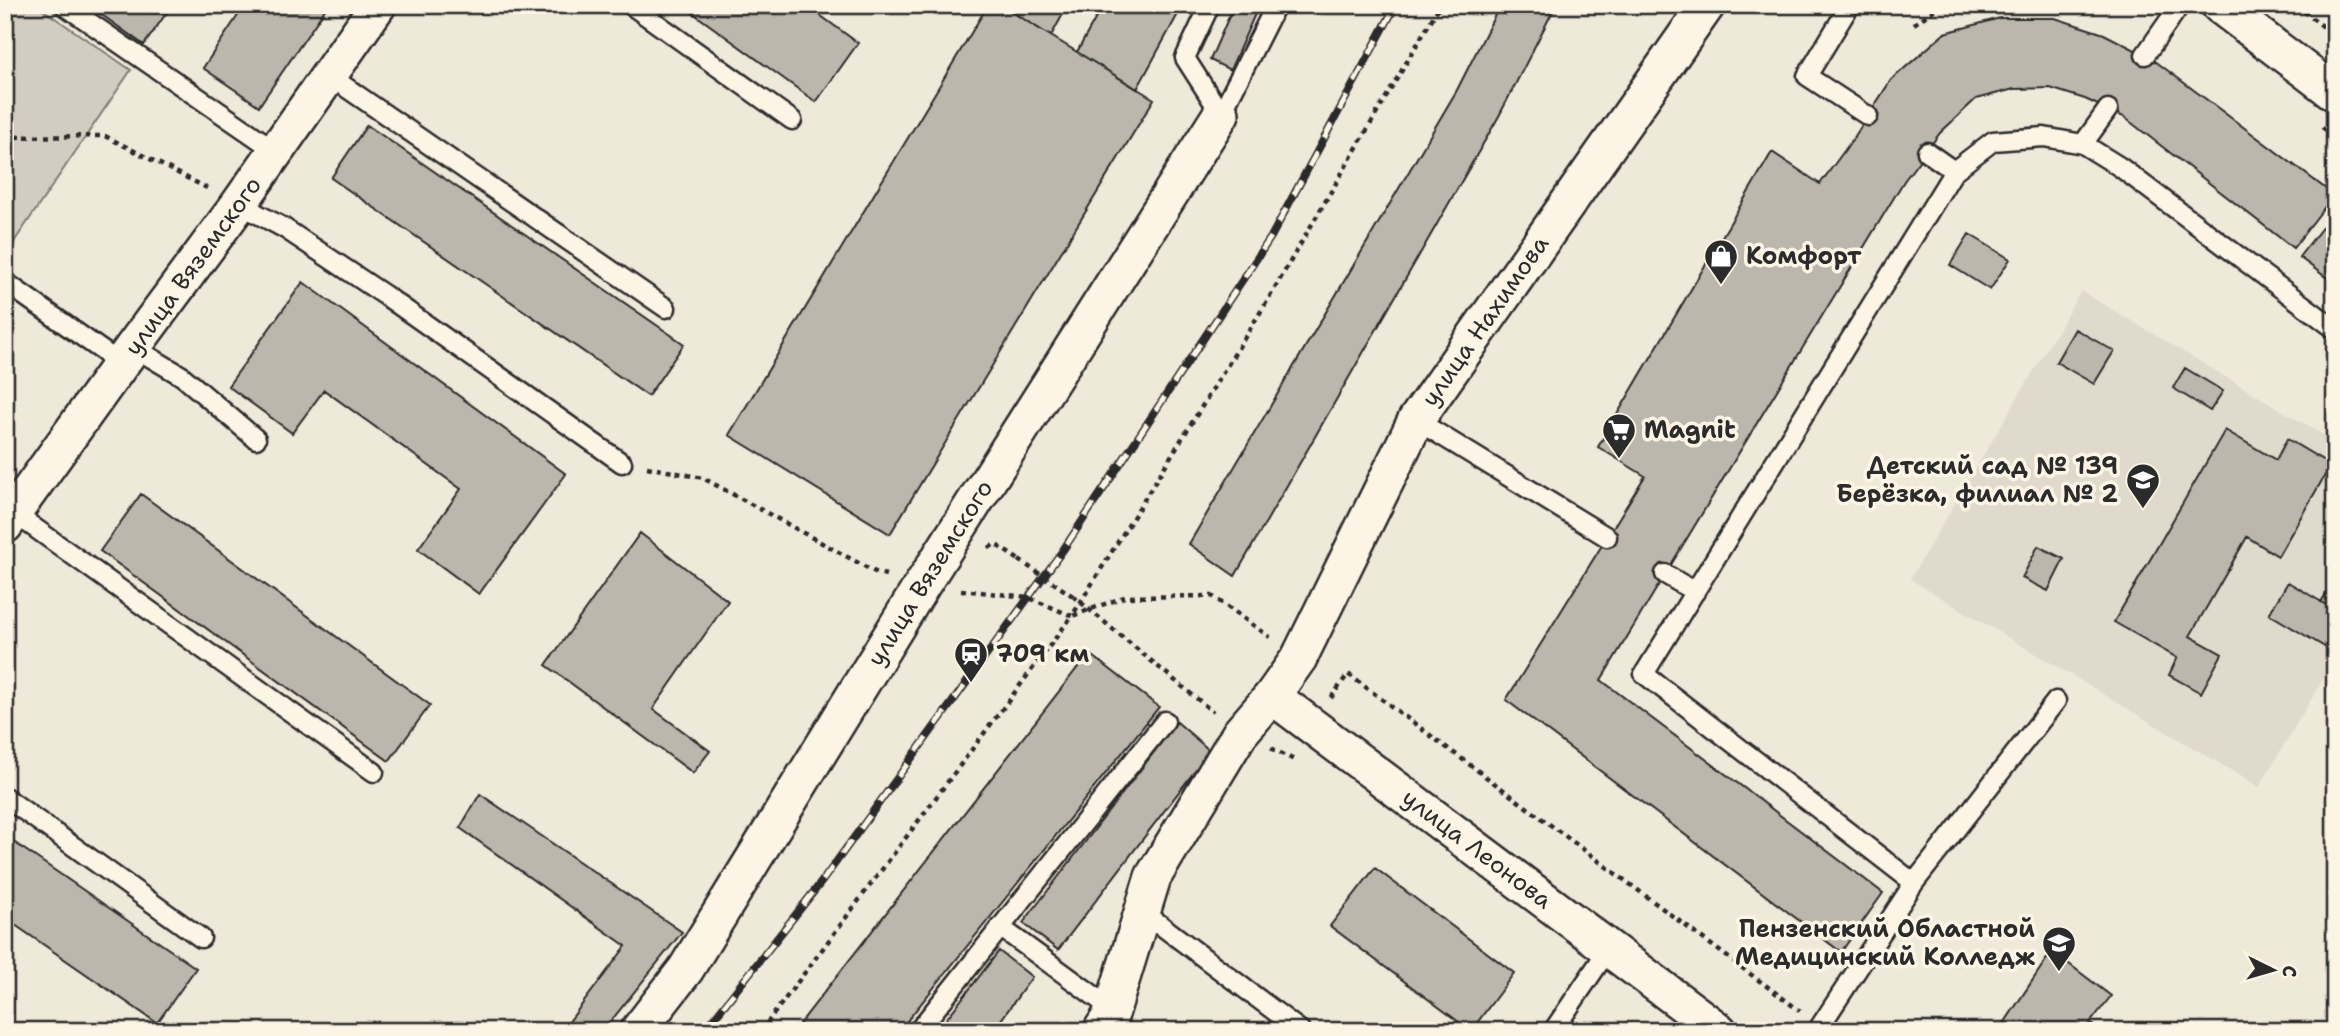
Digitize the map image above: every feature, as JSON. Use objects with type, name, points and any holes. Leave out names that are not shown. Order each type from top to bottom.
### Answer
[{"type":"street","name":"улица Вяземского","points":[[9,519],[239,204],[378,5]]},
{"type":"street","name":"улица Нахимова","points":[[1299,658],[1416,420],[1707,5]]},
{"type":"street","points":[[2220,5],[2335,93]]},
{"type":"street","name":"улица Вяземского","points":[[638,1031],[686,969],[922,585],[1221,114]]},
{"type":"street","points":[[1106,1020],[1153,877],[1240,733],[1272,696],[1299,658]]},
{"type":"street","name":"улица Леонова","points":[[1272,696],[1719,1031]]},
{"type":"lane","points":[[64,5],[276,151]]},
{"type":"lane","points":[[631,5],[792,121]]},
{"type":"lane","points":[[1210,5],[1185,58],[1221,114]]},
{"type":"lane","points":[[1221,114],[1276,5]]},
{"type":"lane","points":[[1850,5],[1807,76],[1868,116]]},
{"type":"lane","points":[[2145,55],[2180,5]]},
{"type":"lane","points":[[328,75],[666,308]]},
{"type":"lane","points":[[2083,145],[2108,109]]},
{"type":"lane","points":[[1914,883],[1644,674],[1954,171],[1993,141],[2044,137],[2083,145],[2120,167],[2335,329]]},
{"type":"lane","points":[[1927,152],[1954,171]]},
{"type":"lane","points":[[239,204],[284,228],[386,296],[622,463]]},
{"type":"lane","points":[[5,282],[127,356],[183,376],[256,439]]},
{"type":"lane","points":[[1416,420],[1607,537]]},
{"type":"lane","points":[[9,519],[374,772]]},
{"type":"lane","points":[[1665,574],[1695,592]]},
{"type":"lane","points":[[1818,1028],[1914,883],[2056,701]]},
{"type":"lane","points":[[918,1031],[1165,721]]},
{"type":"lane","points":[[5,797],[201,938]]},
{"type":"lane","points":[[1142,911],[1301,1031]]},
{"type":"lane","points":[[1000,927],[1106,1020]]},
{"type":"lane","points":[[1553,1031],[1609,948]]},
{"type":"path","points":[[761,1031],[1072,616],[1266,303],[1440,5]]},
{"type":"path","points":[[1914,24],[1941,5]]},
{"type":"path","points":[[2296,5],[2335,36]]},
{"type":"path","points":[[5,137],[105,136],[239,204]]},
{"type":"path","points":[[622,463],[703,478],[876,572],[922,585],[1027,597],[1072,616],[1124,597],[1212,596],[1299,658]]},
{"type":"path","points":[[986,550],[995,544],[1073,596],[1240,733]]},
{"type":"path","points":[[1348,674],[1818,1028]]},
{"type":"shaded area","points":[[5,5],[36,5],[131,70],[5,255]]},
{"type":"shaded area","name":"Детский сад № 139 Берёзка, филиал № 2","points":[[2081,291],[2335,442],[2335,659],[2259,787],[1910,579]]},
{"type":"building","points":[[88,5],[172,5],[144,45]]},
{"type":"building","points":[[245,5],[328,5],[259,106],[203,68]]},
{"type":"building","points":[[682,5],[806,5],[858,43],[816,102]]},
{"type":"building","points":[[988,5],[1000,5],[1154,99],[890,534],[729,435]]},
{"type":"building","points":[[1068,5],[1051,36],[1004,7]]},
{"type":"building","points":[[1103,5],[1183,5],[1137,89],[1077,52]]},
{"type":"building","points":[[1234,5],[1259,5],[1230,70],[1210,60]]},
{"type":"building","points":[[1500,5],[1556,5],[1499,116],[1235,576],[1189,544],[1457,90]]},
{"type":"building","points":[[2000,18],[2055,18],[2104,34],[2151,58],[2334,195],[2293,248],[2124,117],[2085,99],[2050,88],[2014,89],[1976,99],[1940,133],[1904,181],[1601,680],[1883,893],[1841,952],[1506,700],[1645,476],[1598,447],[1772,152],[1820,184],[1891,80],[1945,33]]},
{"type":"building","points":[[367,125],[684,344],[648,396],[331,178]]},
{"type":"building","points":[[2335,211],[2335,284],[2299,257]]},
{"type":"building","points":[[1969,234],[2010,259],[1990,290],[1950,265]]},
{"type":"building","points":[[303,282],[566,474],[479,594],[418,549],[461,489],[324,390],[292,433],[228,386]]},
{"type":"building","points":[[2075,329],[2114,351],[2094,384],[2056,362]]},
{"type":"building","points":[[2185,368],[2223,391],[2210,411],[2173,388]]},
{"type":"building","points":[[2225,430],[2276,460],[2287,439],[2331,465],[2278,556],[2247,537],[2190,636],[2222,654],[2201,693],[2169,675],[2177,658],[2114,622]]},
{"type":"building","points":[[141,494],[430,705],[389,761],[100,551]]},
{"type":"building","points":[[640,533],[728,601],[653,709],[710,751],[693,773],[546,665]]},
{"type":"building","points":[[2038,546],[2064,559],[2048,591],[2022,578]]},
{"type":"building","points":[[2335,580],[2335,610],[2321,602]]},
{"type":"building","points":[[2288,582],[2335,610],[2335,653],[2269,614]]},
{"type":"building","points":[[1089,653],[1159,707],[899,1031],[794,1031]]},
{"type":"building","points":[[1177,722],[1210,751],[1058,950],[1023,923]]},
{"type":"building","points":[[480,794],[682,932],[603,1031],[562,1031],[626,946],[460,828]]},
{"type":"building","points":[[5,836],[196,968],[157,1023],[5,918]]},
{"type":"building","points":[[1375,868],[1514,973],[1471,1031],[1330,926]]},
{"type":"building","points":[[999,951],[1032,977],[993,1031],[937,1031]]},
{"type":"building","name":"Пензенский Областной Медицинский Колледж","points":[[2052,951],[2111,996],[2090,1023],[2100,1031],[1999,1031]]},
{"type":"railway","points":[[704,1031],[823,880],[1063,550],[1271,237],[1396,5]]},
{"type":"place","name":"Комфорт","points":[[1721,286]]},
{"type":"place","name":"Magnit","points":[[1619,460]]},
{"type":"place","name":"Детский сад № 139 Берёзка, филиал № 2","points":[[2143,510]]},
{"type":"place","name":"709 км","points":[[971,684]]},
{"type":"place","name":"Пензенский Областной Медицинский Колледж","points":[[2059,973]]}]
